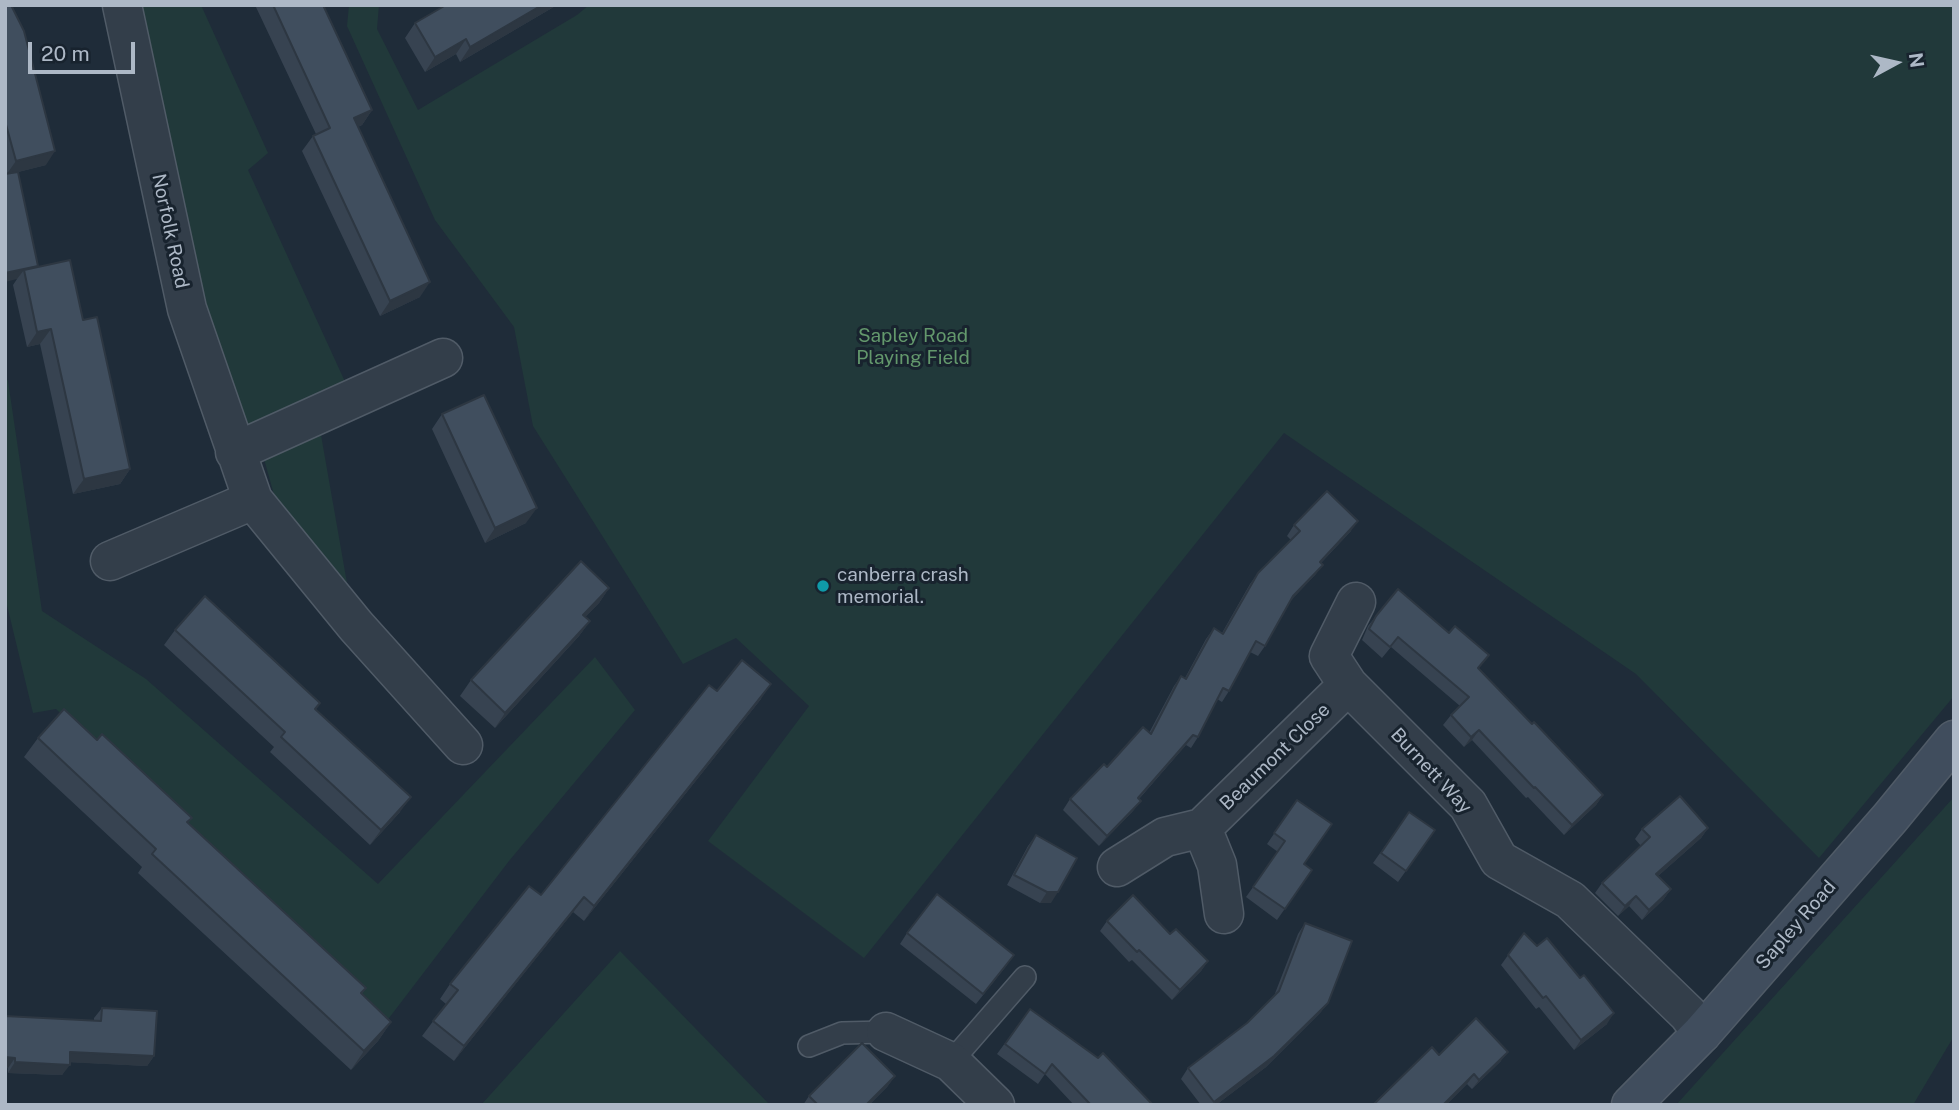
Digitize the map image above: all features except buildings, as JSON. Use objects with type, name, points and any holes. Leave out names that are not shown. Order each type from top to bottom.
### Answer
[{"type":"street","name":"Norfolk Road","points":[[122,5],[187,309],[253,500],[356,626],[463,745]]},
{"type":"street","points":[[235,452],[443,358]]},
{"type":"street","points":[[110,561],[253,500]]},
{"type":"street","name":"Burnett Way","points":[[1356,602],[1329,656],[1348,685],[1468,804],[1499,860],[1570,900],[1688,1014],[1702,1033]]},
{"type":"street","name":"Beaumont Close","points":[[1202,828],[1348,685]]},
{"type":"street","name":"Sapley Road","points":[[1631,1105],[1702,1033],[1890,818],[1954,740]]},
{"type":"street","points":[[1117,867],[1165,837],[1202,828],[1217,865],[1224,914]]},
{"type":"street","points":[[886,1032],[951,1062],[995,1105]]},
{"type":"lane","points":[[951,1062],[1025,977]]},
{"type":"lane","points":[[809,1046],[842,1033],[886,1032]]},
{"type":"green space","points":[[141,5],[201,5],[268,153],[248,170],[347,386],[250,431],[201,292]]},
{"type":"green space","name":"Sapley Road Playing Field","points":[[349,5],[379,5],[377,29],[418,110],[577,15],[589,5],[1954,5],[1954,696],[1819,858],[1636,674],[1284,433],[864,958],[708,841],[809,706],[736,638],[683,664],[533,426],[514,327],[435,220],[347,26]]},
{"type":"green space","points":[[5,376],[8,381],[42,611],[146,679],[378,884],[595,657],[635,710],[509,861],[386,1022],[56,709],[33,713],[5,597]]},
{"type":"green space","points":[[321,435],[347,583],[275,498],[264,459]]},
{"type":"green space","points":[[1954,797],[1954,1036],[1913,1105],[1676,1105]]},
{"type":"green space","points":[[620,951],[770,1105],[481,1105]]},
{"type":"place","name":"canberra crash memorial.","points":[[823,586]]}]
